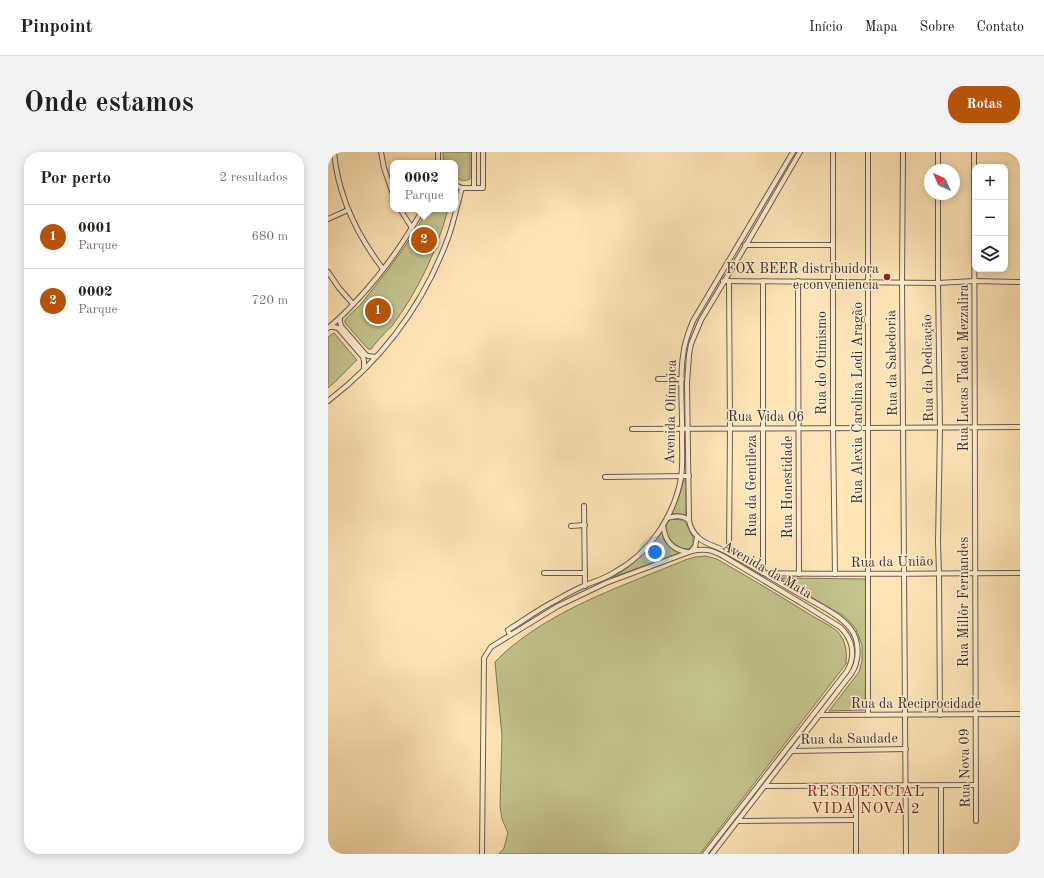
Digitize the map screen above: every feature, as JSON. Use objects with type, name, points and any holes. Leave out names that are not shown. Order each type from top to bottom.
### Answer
[{"type":"street","points":[[334,152],[338,179],[348,210],[373,256],[384,269]]},
{"type":"street","points":[[381,152],[384,168],[390,185]]},
{"type":"street","points":[[474,152],[474,188]]},
{"type":"street","points":[[458,186],[462,188],[484,188],[483,152]]},
{"type":"street","name":"Avenida Olímpica","points":[[667,518],[675,501],[681,476],[683,355],[687,335],[693,321],[716,281],[793,152]]},
{"type":"street","name":"Avenida Olímpica","points":[[689,520],[687,383],[691,344],[701,320],[800,152]]},
{"type":"street","name":"Rua do Otimismo","points":[[832,152],[835,574]]},
{"type":"street","name":"Rua Alexia Carolina Lodi Aragão","points":[[868,152],[868,715]]},
{"type":"street","name":"Rua da Sabedoria","points":[[903,152],[902,282],[906,785]]},
{"type":"street","points":[[938,152],[938,164]]},
{"type":"street","name":"Rua Lucas Tadeu Mezzalira","points":[[974,152],[975,488]]},
{"type":"street","points":[[458,203],[462,188]]},
{"type":"street","name":"Rua da Dedicação","points":[[938,200],[940,428],[938,542],[940,715]]},
{"type":"street","points":[[328,219],[348,210]]},
{"type":"street","points":[[402,212],[412,228]]},
{"type":"street","points":[[329,327],[340,318],[384,269],[421,212]]},
{"type":"street","points":[[328,401],[347,386],[376,357],[408,318],[427,287],[448,238],[456,212]]},
{"type":"street","points":[[738,244],[833,245]]},
{"type":"street","points":[[328,272],[353,304]]},
{"type":"street","points":[[716,281],[1020,282]]},
{"type":"street","points":[[729,281],[729,553]]},
{"type":"street","name":"Rua da Gentileza","points":[[763,281],[764,572]]},
{"type":"street","name":"Rua Honestidade","points":[[798,281],[800,574]]},
{"type":"street","points":[[340,318],[341,326],[366,355],[376,357]]},
{"type":"street","points":[[329,327],[338,328],[363,357],[364,369]]},
{"type":"street","points":[[658,379],[682,379]]},
{"type":"street","name":"Rua Vida 06","points":[[632,429],[869,427],[940,428],[1020,426]]},
{"type":"street","points":[[605,477],[689,476]]},
{"type":"street","name":"Rua Millôr Fernandes","points":[[975,488],[975,715]]},
{"type":"street","points":[[584,506],[585,586]]},
{"type":"street","points":[[510,635],[508,630],[554,601],[624,567],[642,552],[654,538],[667,518],[682,516],[689,520],[697,537],[695,547],[690,552],[677,549],[670,544],[666,537],[663,525]]},
{"type":"street","points":[[571,526],[585,525]]},
{"type":"street","name":"Avenida da Mata","points":[[697,537],[764,572],[838,617],[845,622],[854,634],[858,652],[854,670],[712,854]]},
{"type":"street","name":"Avenida da Mata","points":[[482,854],[484,658],[491,647],[558,606],[606,583],[690,552],[706,549],[723,556],[821,614],[840,627],[846,632],[851,645],[852,657],[847,671],[705,854]]},
{"type":"street","name":"Rua da União","points":[[764,572],[800,574],[1020,573]]},
{"type":"street","points":[[544,573],[585,573]]},
{"type":"street","name":"Rua da Reciprocidade","points":[[813,715],[1020,714]]},
{"type":"street","name":"Rua Nova 09","points":[[975,715],[976,821]]},
{"type":"street","name":"Rua da Saudade","points":[[792,751],[906,749]]},
{"type":"street","points":[[906,785],[906,854]]},
{"type":"street","points":[[941,785],[941,854]]},
{"type":"street","points":[[765,786],[976,785]]},
{"type":"street","points":[[856,786],[856,854]]},
{"type":"street","points":[[738,821],[856,820]]},
{"type":"green space","points":[[443,152],[470,152],[470,179],[458,179],[458,160],[444,160]]},
{"type":"green space","points":[[426,212],[447,212],[444,225],[426,270],[410,299],[392,326],[371,349],[368,349],[345,323],[345,320],[360,305],[405,247]]},
{"type":"green space","points":[[334,333],[357,360],[328,388],[328,337]]},
{"type":"green space","points":[[684,480],[686,480],[686,515],[672,514],[678,499]]},
{"type":"green space","points":[[671,519],[682,520],[685,522],[693,537],[693,544],[689,549],[678,547],[673,543],[667,533],[667,523]]},
{"type":"green space","points":[[662,532],[668,545],[679,553],[611,578],[626,569],[639,558]]},
{"type":"green space","points":[[705,556],[717,559],[838,632],[841,635],[846,651],[846,664],[700,854],[499,854],[504,848],[508,833],[502,819],[500,806],[502,736],[495,662],[511,647],[530,633],[572,608],[685,560]]},
{"type":"green space","points":[[780,578],[867,579],[865,710],[829,711],[859,672],[862,661],[862,645],[856,629],[841,614]]},
{"type":"place","name":"0002","points":[[424,240]]},
{"type":"place","name":"FOX BEER distribuidora e conveniencia","points":[[887,277]]},
{"type":"place","name":"0001","points":[[378,311]]},
{"type":"district","name":"RESIDENCIAL VIDA NOVA 2","points":[[866,800]]}]
